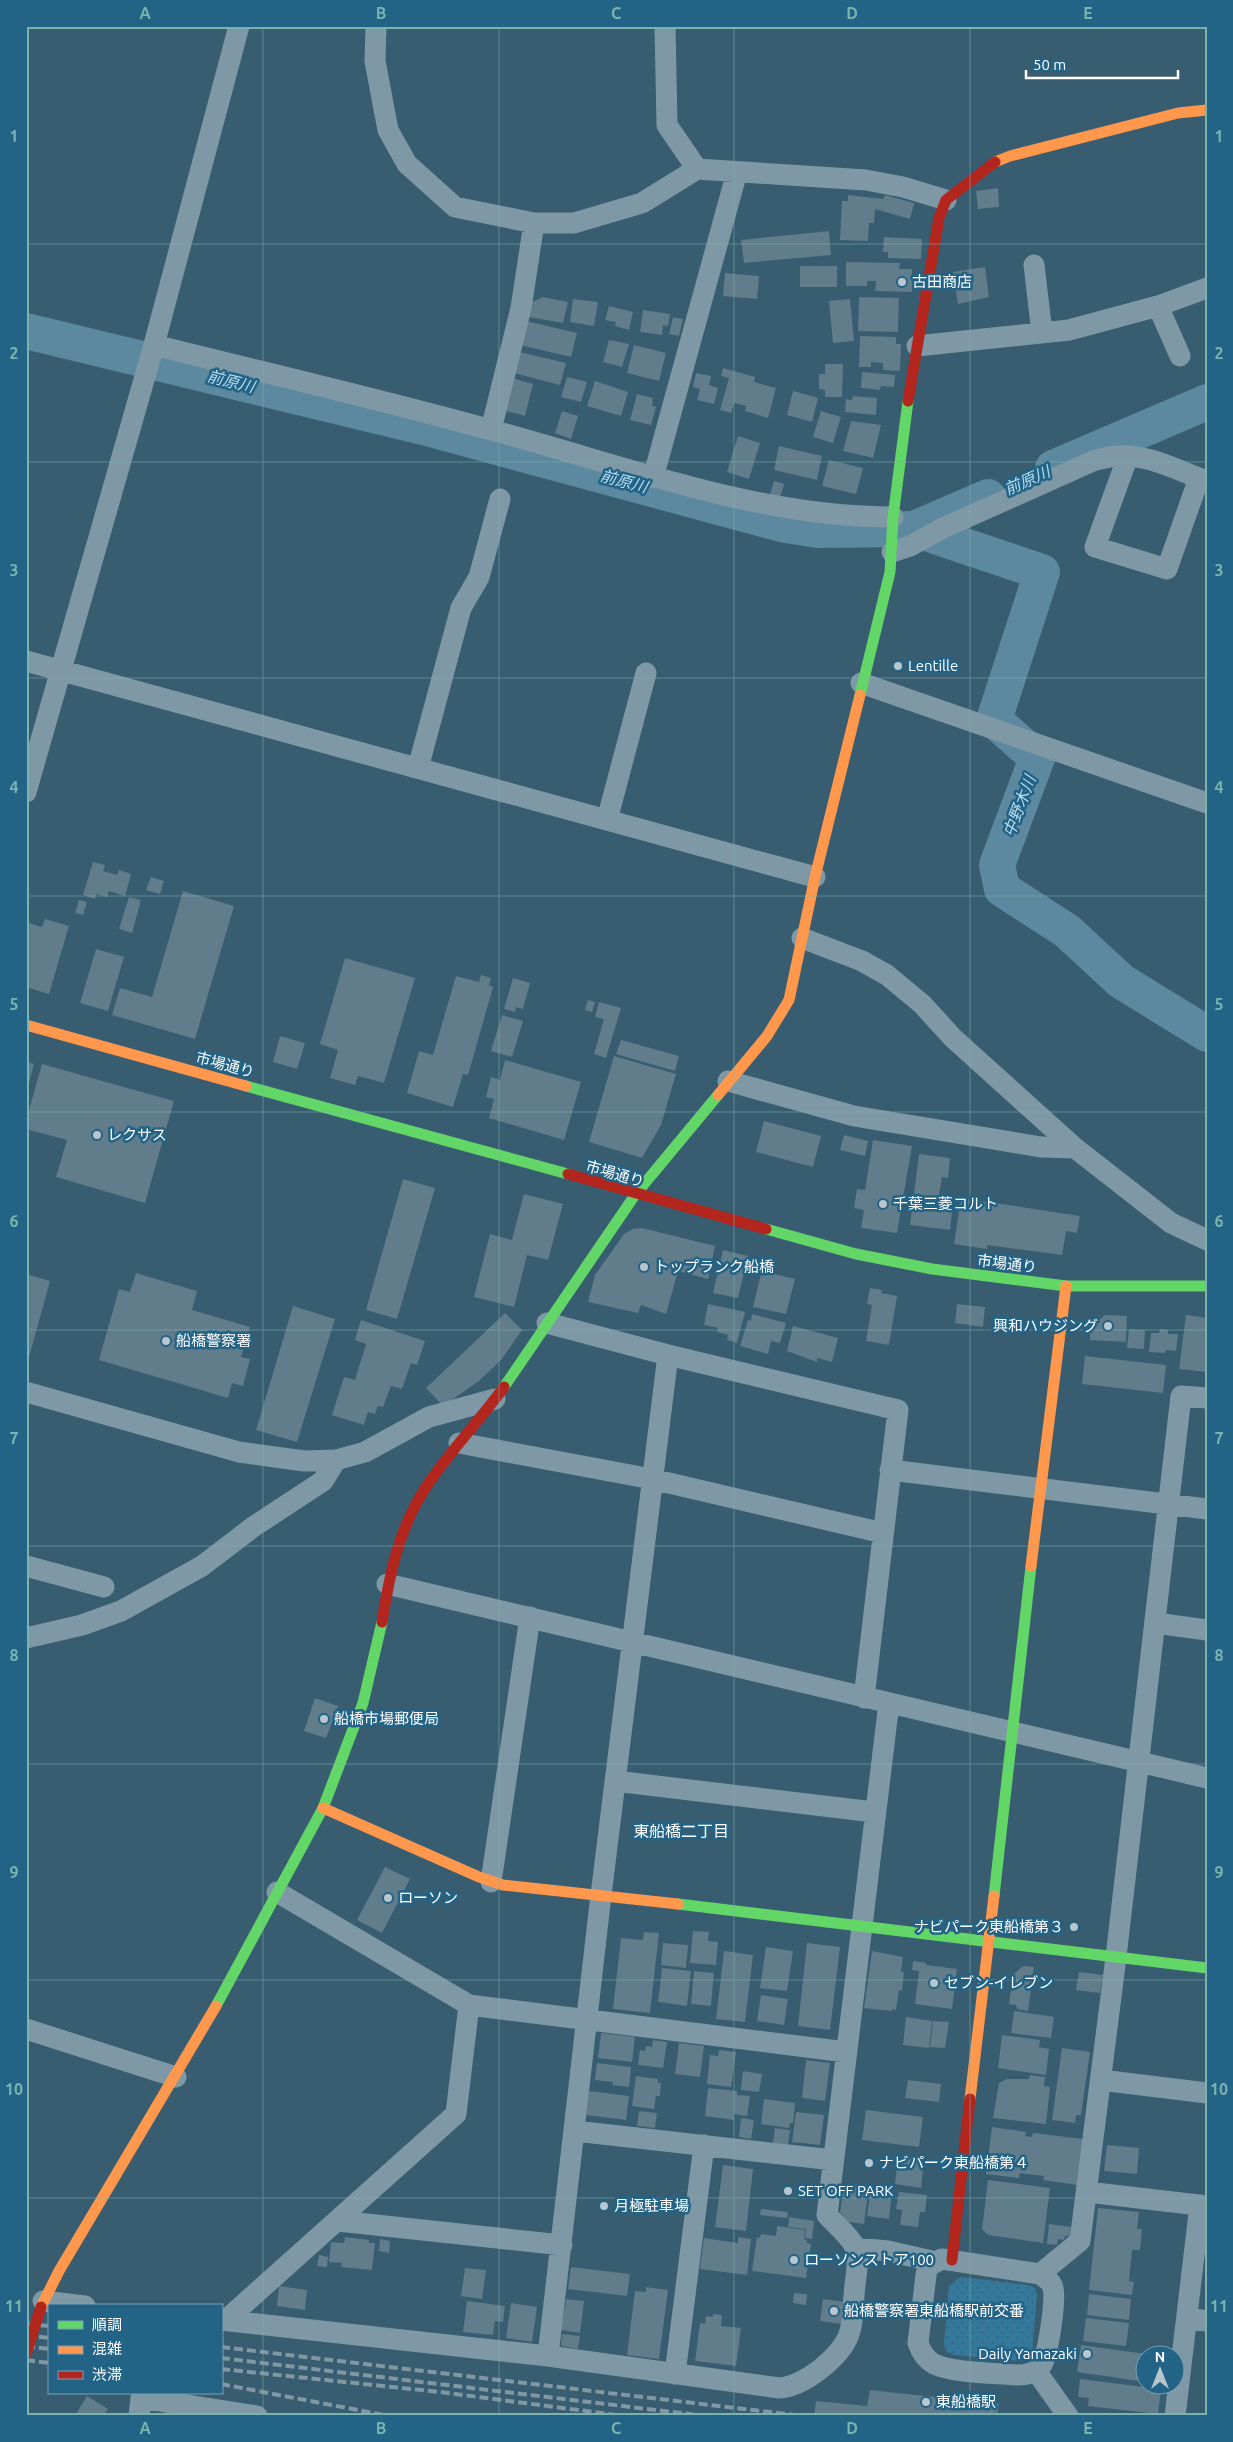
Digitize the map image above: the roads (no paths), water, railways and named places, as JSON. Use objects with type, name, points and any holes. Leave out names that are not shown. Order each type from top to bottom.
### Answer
[{"type":"street","points":[[26,792],[153,348],[239,26]]},
{"type":"street","points":[[376,26],[376,60],[388,130],[407,164],[455,207],[534,223],[574,223],[642,204],[698,169],[866,180],[903,187],[946,200]]},
{"type":"street","points":[[665,26],[667,125],[698,169]]},
{"type":"street","points":[[26,2354],[42,2304],[176,2077],[323,1808],[363,1703],[377,1648],[387,1584],[400,1538],[413,1510],[428,1484],[458,1443],[495,1399],[634,1195],[767,1036],[789,1000],[861,683],[890,572],[893,520],[903,428],[939,218],[946,200],[993,163],[1010,156],[1178,114],[1207,110]]},
{"type":"street","points":[[653,478],[737,172]]},
{"type":"street","points":[[491,430],[521,308],[534,223]]},
{"type":"street","points":[[1034,266],[1042,333]]},
{"type":"street","points":[[917,346],[1069,330],[1158,306],[1207,288]]},
{"type":"street","points":[[1158,306],[1180,356]]},
{"type":"street","points":[[153,348],[491,430],[653,478],[753,502],[893,520]]},
{"type":"street","points":[[892,548],[910,546],[943,528],[1093,461],[1117,456],[1128,456],[1157,462],[1200,475],[1167,569],[1095,547],[1128,456]]},
{"type":"street","points":[[418,768],[461,608],[479,577],[500,499]]},
{"type":"street","points":[[26,661],[816,877]]},
{"type":"street","points":[[607,820],[646,673]]},
{"type":"street","points":[[861,683],[1207,803]]},
{"type":"street","points":[[802,938],[862,961],[887,975],[922,1004],[953,1038],[1075,1148],[1171,1223],[1207,1240]]},
{"type":"street","name":"市場通り","points":[[26,1026],[634,1195],[856,1254],[932,1270],[1066,1286],[1207,1286]]},
{"type":"street","points":[[728,1081],[854,1116],[1041,1147],[1075,1148]]},
{"type":"street","points":[[944,2261],[989,1940],[1040,1489],[1066,1286]]},
{"type":"street","points":[[546,1323],[668,1355],[898,1410],[864,1698]]},
{"type":"street","points":[[548,2356],[601,1894],[668,1355]]},
{"type":"street","points":[[26,1392],[239,1452],[304,1461],[336,1460],[365,1452],[428,1417],[495,1399]]},
{"type":"street","points":[[1040,2274],[1080,2241],[1116,1956],[1182,1396],[1207,1398]]},
{"type":"street","points":[[458,1443],[652,1479],[882,1534]]},
{"type":"street","points":[[26,1638],[82,1625],[121,1611],[202,1566],[253,1527],[323,1481],[336,1460]]},
{"type":"street","points":[[890,1470],[1207,1509]]},
{"type":"street","points":[[26,1566],[104,1587]]},
{"type":"street","points":[[387,1584],[1207,1778]]},
{"type":"street","points":[[491,1882],[530,1617]]},
{"type":"street","points":[[1155,1624],[1207,1630]]},
{"type":"street","points":[[224,2319],[548,2356],[779,2388],[789,2388],[802,2382],[832,2358],[845,2343],[850,2331],[858,2261],[855,2248],[827,2216],[874,1812],[889,1703]]},
{"type":"street","points":[[615,1781],[874,1812]]},
{"type":"street","points":[[323,1808],[491,1882],[503,1885],[601,1894],[1207,1968]]},
{"type":"street","points":[[277,1892],[469,2005],[846,2052]]},
{"type":"street","points":[[224,2319],[338,2221],[456,2114],[469,2005]]},
{"type":"street","points":[[26,2029],[176,2077]]},
{"type":"street","points":[[1101,2080],[1207,2093]]},
{"type":"street","points":[[575,2130],[833,2160]]},
{"type":"street","points":[[675,2374],[704,2145]]},
{"type":"street","points":[[1087,2192],[1203,2205],[1197,2320],[1175,2416]]},
{"type":"street","points":[[338,2221],[562,2246]]},
{"type":"street","points":[[855,2248],[888,2251],[944,2261],[1040,2274],[1053,2287],[1054,2297],[1046,2356],[1042,2366],[1028,2375],[948,2368],[934,2364],[921,2353],[918,2343],[928,2266],[944,2261]]},
{"type":"street","points":[[42,2304],[48,2304]]},
{"type":"street","points":[[1036,2371],[1068,2416]]},
{"type":"street","points":[[139,2416],[142,2398],[257,2416]]},
{"type":"waterway","name":"前原川","points":[[26,331],[423,427],[785,525],[818,530],[914,529],[988,497]]},
{"type":"waterway","name":"前原川","points":[[1053,468],[1207,402]]},
{"type":"waterway","name":"中野木川","points":[[914,529],[1042,572],[994,720],[1037,758],[997,865],[1002,889],[1067,931],[1121,981],[1207,1034]]},
{"type":"railway","points":[[26,2324],[48,2326]]},
{"type":"railway","points":[[26,2335],[48,2338]]},
{"type":"railway","points":[[26,2346],[48,2349]]},
{"type":"railway","points":[[222,2347],[803,2416]]},
{"type":"railway","points":[[222,2358],[706,2416]]},
{"type":"railway","points":[[26,2360],[48,2363]]},
{"type":"railway","points":[[222,2369],[440,2392],[624,2416]]},
{"type":"railway","points":[[222,2384],[389,2416]]},
{"type":"place","name":"古田商店","points":[[902,282]]},
{"type":"place","name":"Lentille","points":[[898,666]]},
{"type":"place","name":"レクサス","points":[[97,1135]]},
{"type":"place","name":"千葉三菱コルト","points":[[883,1204]]},
{"type":"place","name":"トップランク船橋","points":[[644,1267]]},
{"type":"place","name":"興和ハウジング","points":[[1108,1326]]},
{"type":"place","name":"船橋警察署","points":[[166,1341]]},
{"type":"place","name":"船橋市場郵便局","points":[[324,1719]]},
{"type":"place","name":"ローソン","points":[[388,1898]]},
{"type":"place","name":"ナビパーク東船橋第３","points":[[1074,1927]]},
{"type":"place","name":"セブン-イレブン","points":[[934,1983]]},
{"type":"place","name":"ナビパーク東船橋第４","points":[[869,2163]]},
{"type":"place","name":"SET OFF PARK","points":[[788,2191]]},
{"type":"place","name":"月極駐車場","points":[[604,2206]]},
{"type":"place","name":"ローソンストア100","points":[[794,2260]]},
{"type":"place","name":"船橋警察署東船橋駅前交番","points":[[834,2311]]},
{"type":"place","name":"Daily Yamazaki","points":[[1087,2354]]},
{"type":"place","name":"東船橋駅","points":[[926,2402]]},
{"type":"district","name":"東船橋二丁目","points":[[681,1831]]}]
